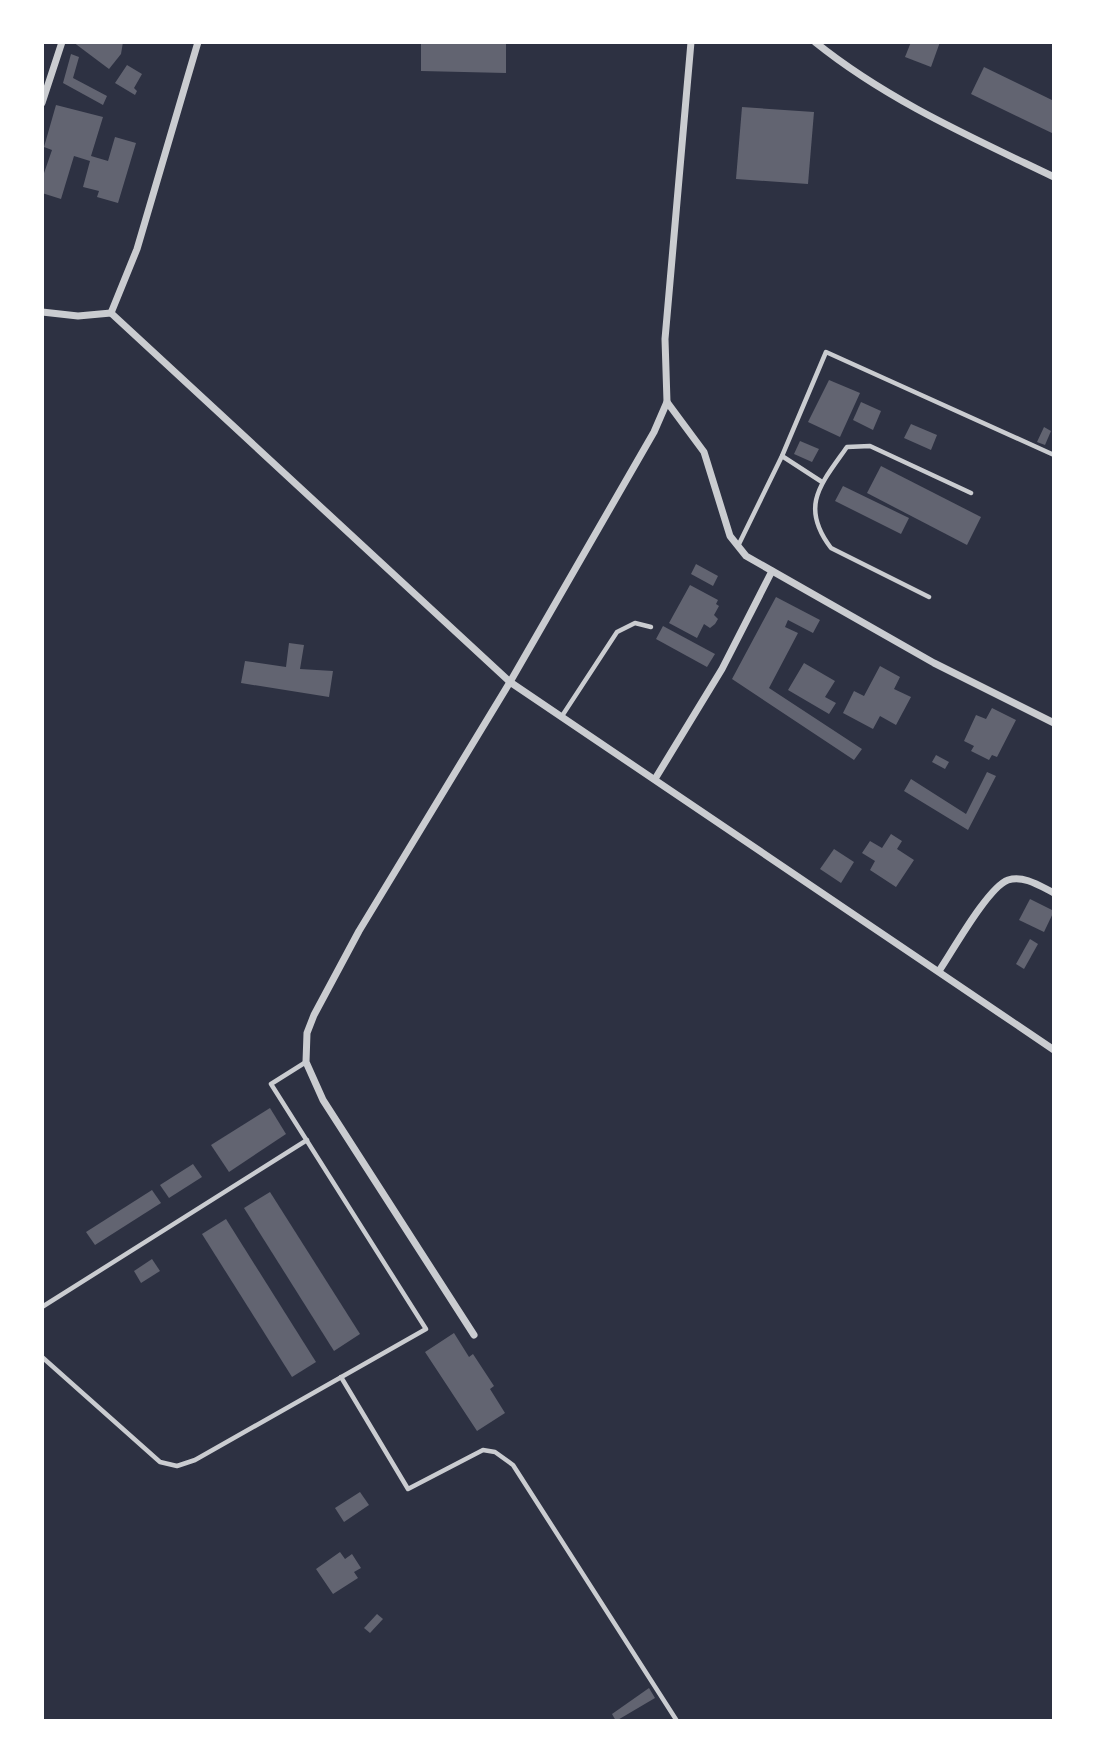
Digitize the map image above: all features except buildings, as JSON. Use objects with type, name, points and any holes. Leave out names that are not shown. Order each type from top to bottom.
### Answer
[{"type":"street","points":[[42,103],[62,42]]},
{"type":"street","points":[[111,313],[137,249],[198,42]]},
{"type":"street","points":[[474,1335],[323,1100],[306,1062],[307,1033],[359,931],[510,682],[653,432],[667,402],[665,339],[691,42]]},
{"type":"street","points":[[815,42],[852,72],[912,107],[1054,177]]},
{"type":"street","points":[[42,312],[78,316],[111,313],[510,682],[1054,1050]]},
{"type":"street","points":[[667,402],[704,452],[730,536],[746,556],[934,663],[1054,723]]},
{"type":"street","points":[[655,779],[722,669],[772,571]]},
{"type":"street","points":[[939,971],[993,892],[1006,880],[1023,879],[1054,893]]},
{"type":"lane","points":[[738,547],[782,456],[826,352],[1054,455]]},
{"type":"lane","points":[[929,597],[831,548],[821,535],[814,506],[822,482],[847,447],[860,444],[870,446],[971,493]]},
{"type":"lane","points":[[782,456],[822,482]]},
{"type":"lane","points":[[562,716],[617,632],[635,623],[651,626]]},
{"type":"lane","points":[[42,1357],[160,1462],[177,1466],[195,1460],[426,1329],[271,1084],[306,1062]]},
{"type":"lane","points":[[42,1307],[307,1140]]},
{"type":"lane","points":[[341,1377],[408,1489],[483,1450],[495,1452],[513,1465],[677,1721]]}]
